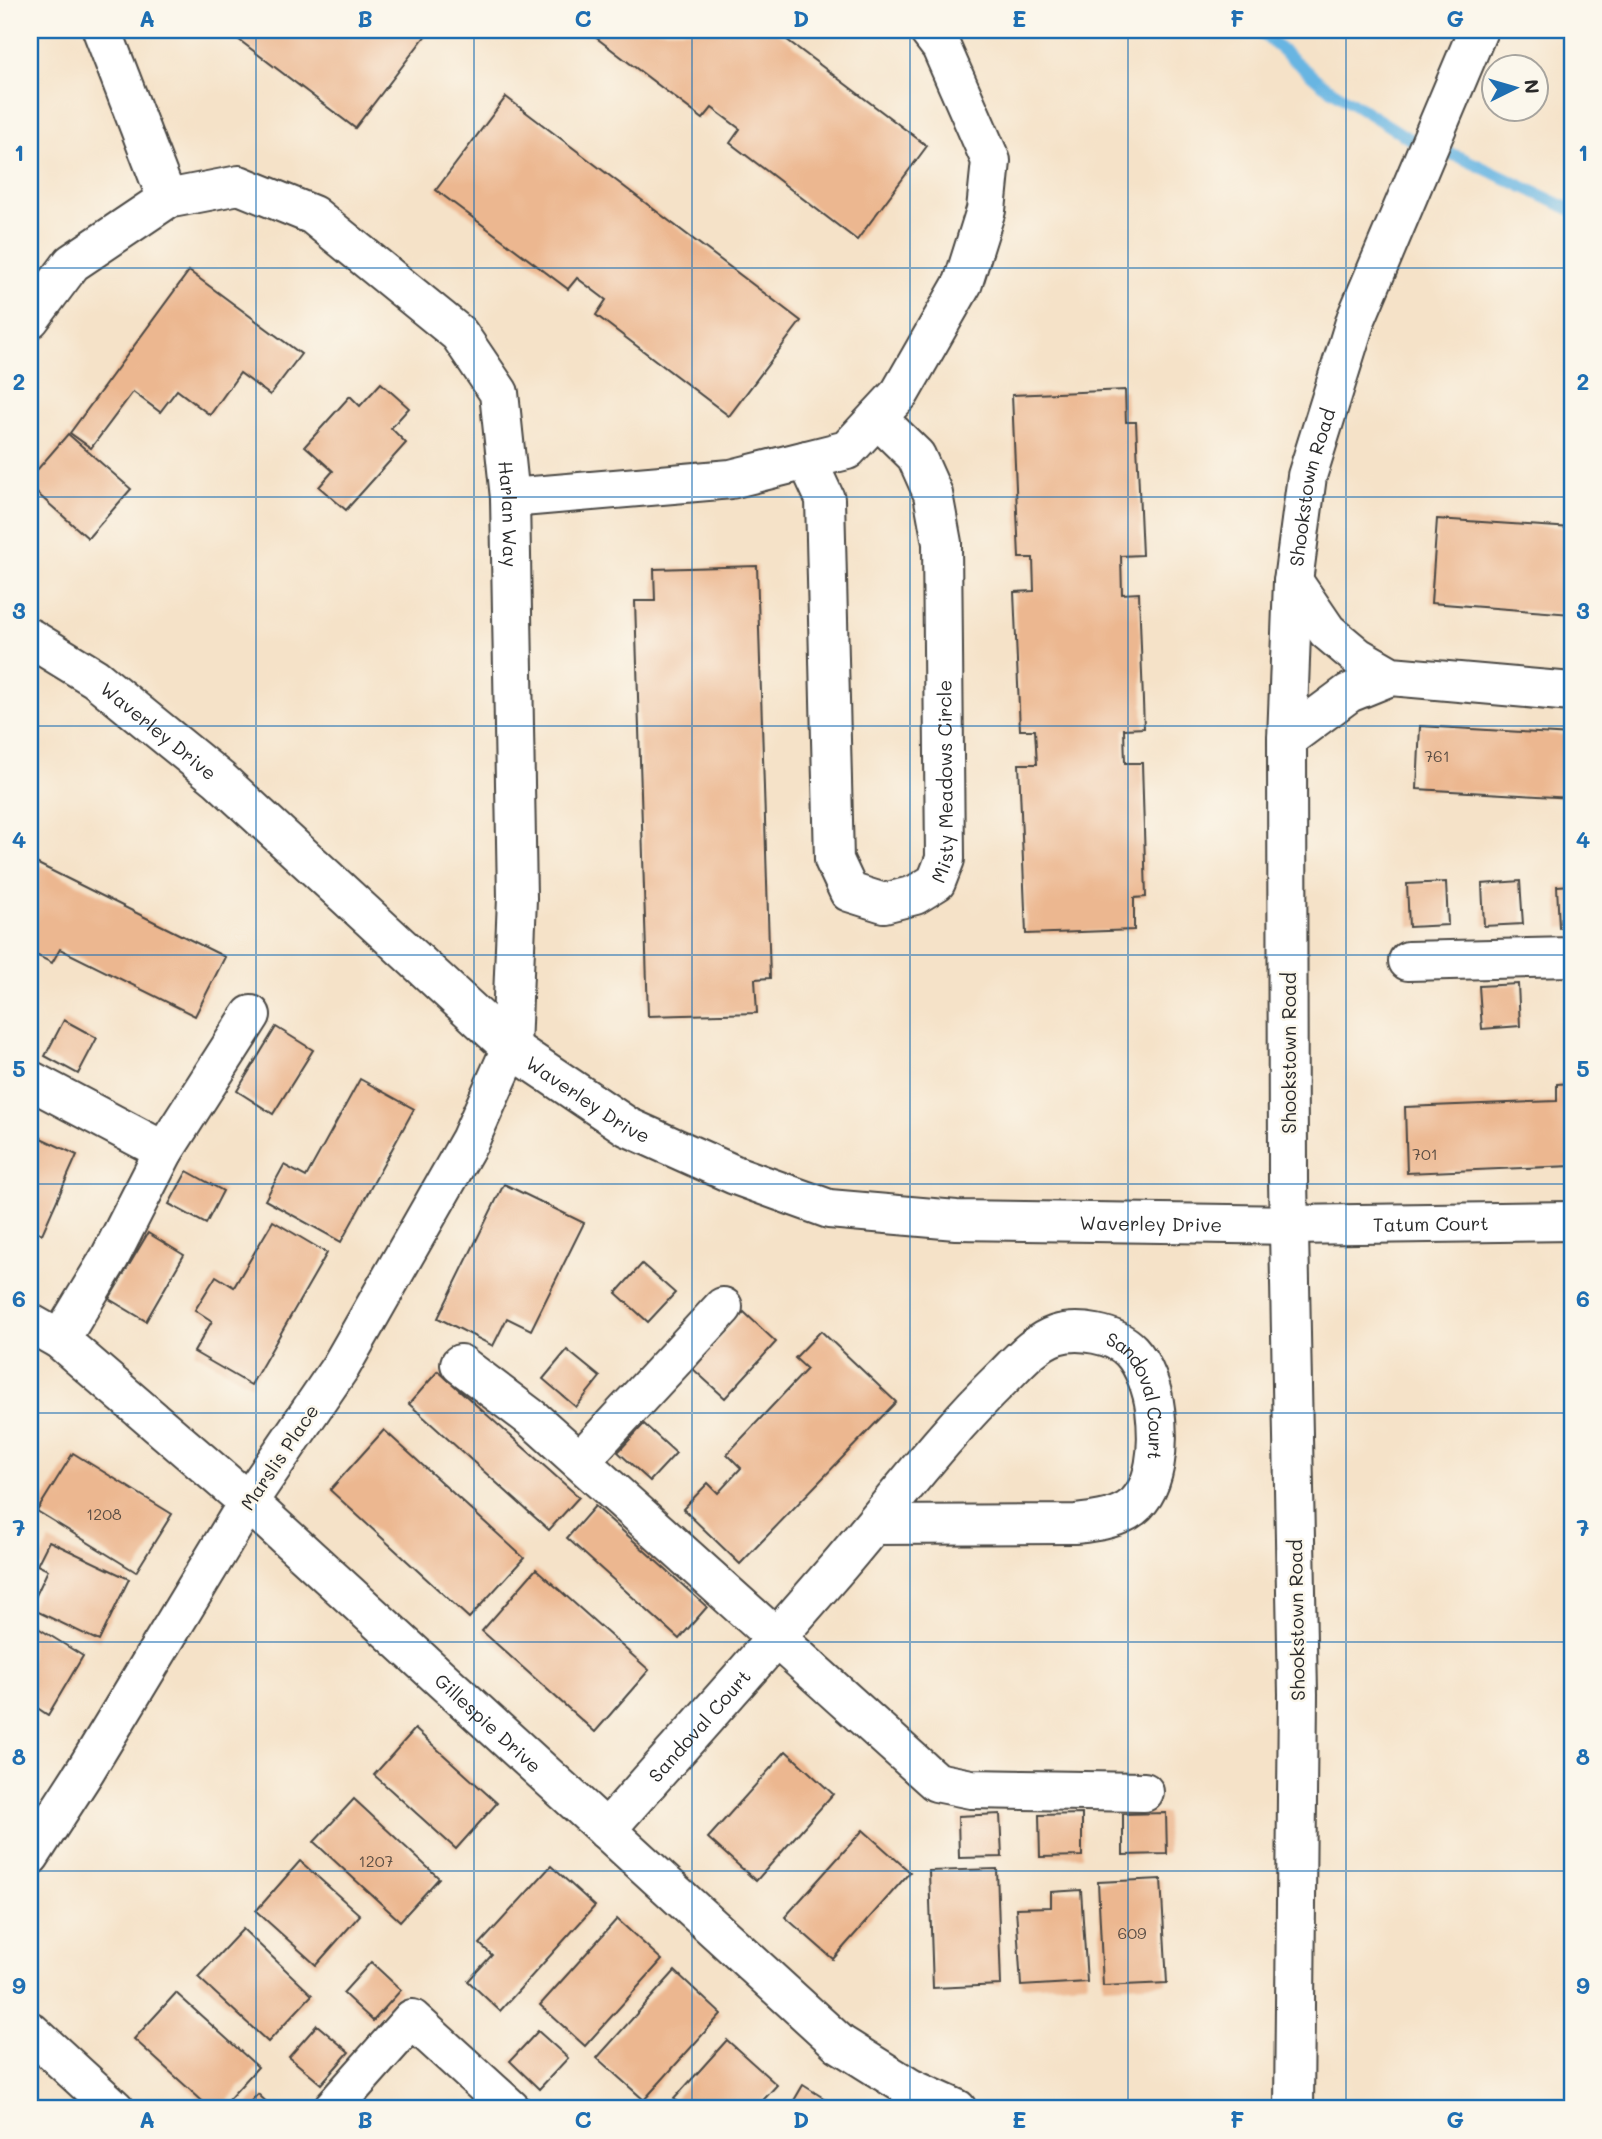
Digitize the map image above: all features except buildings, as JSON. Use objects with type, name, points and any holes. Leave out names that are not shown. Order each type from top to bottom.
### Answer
[{"type":"street","points":[[102,30],[167,199]]},
{"type":"street","points":[[510,498],[731,479],[847,450],[900,393],[963,283],[986,210],[991,162],[941,47],[928,30]]},
{"type":"street","name":"Shookstown Road","points":[[1294,2109],[1298,1694],[1289,1225],[1287,739],[1293,581],[1307,476],[1356,318],[1478,30]]},
{"type":"street","name":"Harlan Way","points":[[30,319],[72,263],[167,199],[239,185],[313,215],[459,334],[499,393],[510,498],[517,898],[511,1048]]},
{"type":"street","name":"Misty Meadows Circle","points":[[807,460],[825,499],[834,860],[849,892],[884,903],[915,895],[936,883],[945,859],[942,543],[933,494],[916,456],[877,418]]},
{"type":"street","points":[[1293,581],[1327,631],[1357,657],[1391,676],[1572,692]]},
{"type":"street","name":"Waverley Drive","points":[[30,638],[95,678],[219,779],[511,1048],[628,1126],[735,1175],[829,1209],[956,1220],[1289,1225]]},
{"type":"street","points":[[1287,739],[1349,694],[1391,676]]},
{"type":"street","points":[[1408,961],[1572,957]]},
{"type":"street","points":[[45,1332],[110,1257],[164,1151],[251,1015]]},
{"type":"street","name":"Marslis Place","points":[[30,1856],[85,1771],[248,1502],[341,1366],[470,1140],[511,1048]]},
{"type":"street","points":[[30,1080],[164,1151]]},
{"type":"street","name":"Tatum Court","points":[[1289,1225],[1572,1221]]},
{"type":"street","points":[[580,1461],[723,1307]]},
{"type":"street","name":"Gillespie Drive","points":[[45,1332],[248,1502],[840,2043],[910,2088],[957,2109]]},
{"type":"street","name":"Sandoval Court","points":[[607,1830],[776,1638],[961,1418],[1031,1349],[1057,1335],[1090,1333],[1110,1339],[1131,1351],[1154,1401],[1158,1436],[1153,1473],[1142,1495],[1129,1510],[1106,1520],[1076,1524],[873,1525]]},
{"type":"street","points":[[460,1364],[534,1420],[936,1782],[971,1789],[1144,1792]]},
{"type":"street","points":[[332,2109],[412,2019],[510,2109]]},
{"type":"street","points":[[30,2031],[115,2109]]},
{"type":"waterway","points":[[1258,30],[1322,84],[1408,138],[1462,158],[1572,210]]}]
